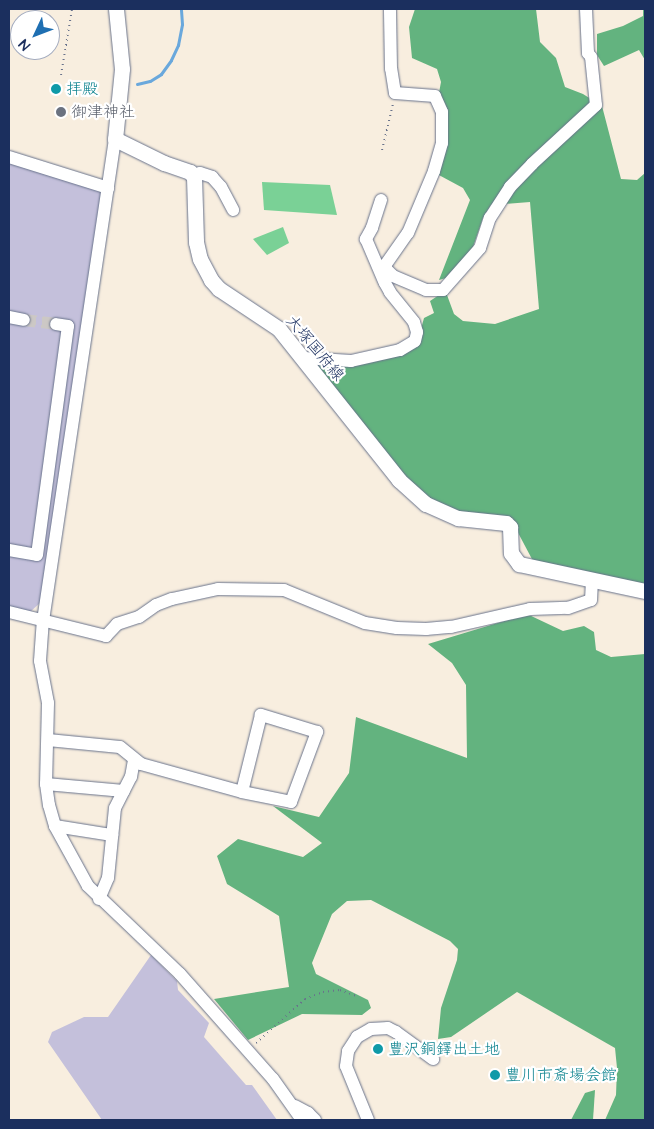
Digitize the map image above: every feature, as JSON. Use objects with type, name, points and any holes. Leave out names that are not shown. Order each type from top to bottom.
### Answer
[{"type":"main road","points":[[116,9],[122,69],[115,139],[164,163],[190,172],[194,177]]},
{"type":"main road","name":"大塚国府線","points":[[194,177],[196,184],[196,242],[205,271],[219,290],[279,330],[399,480],[426,504],[458,518],[506,523],[510,527],[511,553],[519,564],[645,590]]},
{"type":"street","points":[[385,283],[388,258],[410,228],[434,170],[442,144],[442,112],[435,96],[394,93],[391,69],[390,9]]},
{"type":"street","points":[[386,269],[393,276],[426,290],[443,290],[480,248],[490,218],[510,187],[596,105],[591,58],[588,53],[586,9]]},
{"type":"street","points":[[115,139],[43,619],[40,661],[47,692],[48,740],[46,784],[55,826],[88,886],[180,974],[247,1049],[293,1105],[302,1120]]},
{"type":"street","points":[[9,157],[108,188]]},
{"type":"street","points":[[194,177],[200,174],[212,177],[221,187],[233,210]]},
{"type":"street","points":[[303,358],[351,361],[400,350],[415,341],[417,332],[414,322],[390,292],[366,239],[372,228],[381,200]]},
{"type":"street","points":[[9,318],[24,320]]},
{"type":"street","points":[[9,550],[37,555],[68,326],[56,324]]},
{"type":"street","points":[[9,612],[106,636],[117,624],[139,617],[156,605],[172,599],[218,589],[284,590],[365,623],[397,628],[426,629],[460,625],[530,609],[568,608],[591,600],[592,580]]},
{"type":"street","points":[[48,740],[120,747],[140,764],[242,792],[291,802],[317,732],[261,715],[242,792]]},
{"type":"street","points":[[99,898],[108,878],[115,808],[131,777],[134,760]]},
{"type":"street","points":[[46,784],[124,791]]},
{"type":"street","points":[[55,826],[112,835]]},
{"type":"street","points":[[368,1120],[346,1066],[348,1051],[357,1037],[371,1029],[388,1028],[433,1059]]},
{"type":"street","points":[[293,1105],[308,1113],[315,1120]]},
{"type":"path","points":[[61,75],[72,9]]},
{"type":"path","points":[[382,150],[394,93]]},
{"type":"path","points":[[247,1049],[261,1040],[304,1000],[324,992],[340,990],[359,997]]},
{"type":"shaded area","points":[[9,163],[102,192],[41,602],[30,612],[9,609]]},
{"type":"shaded area","points":[[151,955],[177,981],[178,990],[209,1023],[204,1037],[246,1085],[252,1085],[277,1120],[102,1120],[48,1042],[52,1032],[84,1017],[108,1017]]},
{"type":"green space","points":[[415,9],[536,9],[540,42],[556,58],[565,87],[583,94],[602,106],[621,179],[637,180],[645,173],[645,584],[533,561],[515,527],[445,507],[414,488],[317,367],[318,365],[418,340],[424,318],[434,313],[430,301],[439,295],[447,295],[454,314],[463,321],[495,324],[539,309],[530,202],[491,205],[483,218],[473,247],[446,278],[439,280],[470,200],[463,188],[437,174],[448,127],[448,113],[438,98],[441,82],[437,69],[412,58],[409,27]]},
{"type":"green space","points":[[643,9],[645,9],[645,60],[639,50],[604,66],[597,55],[597,34],[623,26],[643,16]]},
{"type":"green space","points":[[262,182],[330,185],[337,215],[264,210]]},
{"type":"green space","points":[[283,227],[289,243],[267,255],[253,239]]},
{"type":"green space","points":[[527,614],[563,631],[584,626],[594,632],[596,650],[611,657],[645,654],[645,1120],[605,1120],[616,1095],[617,1068],[615,1048],[517,992],[451,1037],[438,1039],[441,1008],[457,960],[458,949],[450,941],[371,900],[347,901],[332,914],[312,963],[316,974],[368,1000],[371,1008],[362,1015],[302,1014],[248,1040],[214,999],[289,987],[279,916],[227,884],[217,856],[238,839],[303,857],[322,843],[273,806],[319,817],[349,773],[356,717],[467,758],[466,685],[452,663],[428,644]]},
{"type":"green space","points":[[595,1090],[593,1120],[571,1120],[585,1093]]},
{"type":"waterway","points":[[137,84],[150,81],[161,74],[171,60],[178,45],[182,24],[181,9]]},
{"type":"tunnel","points":[[24,320],[56,324]]},
{"type":"place","name":"拝殿","points":[[56,89]]},
{"type":"place","name":"御津神社","points":[[61,112]]},
{"type":"place","name":"豊沢銅鐸出土地","points":[[378,1049]]},
{"type":"place","name":"豊川市斎場会館","points":[[495,1075]]}]
